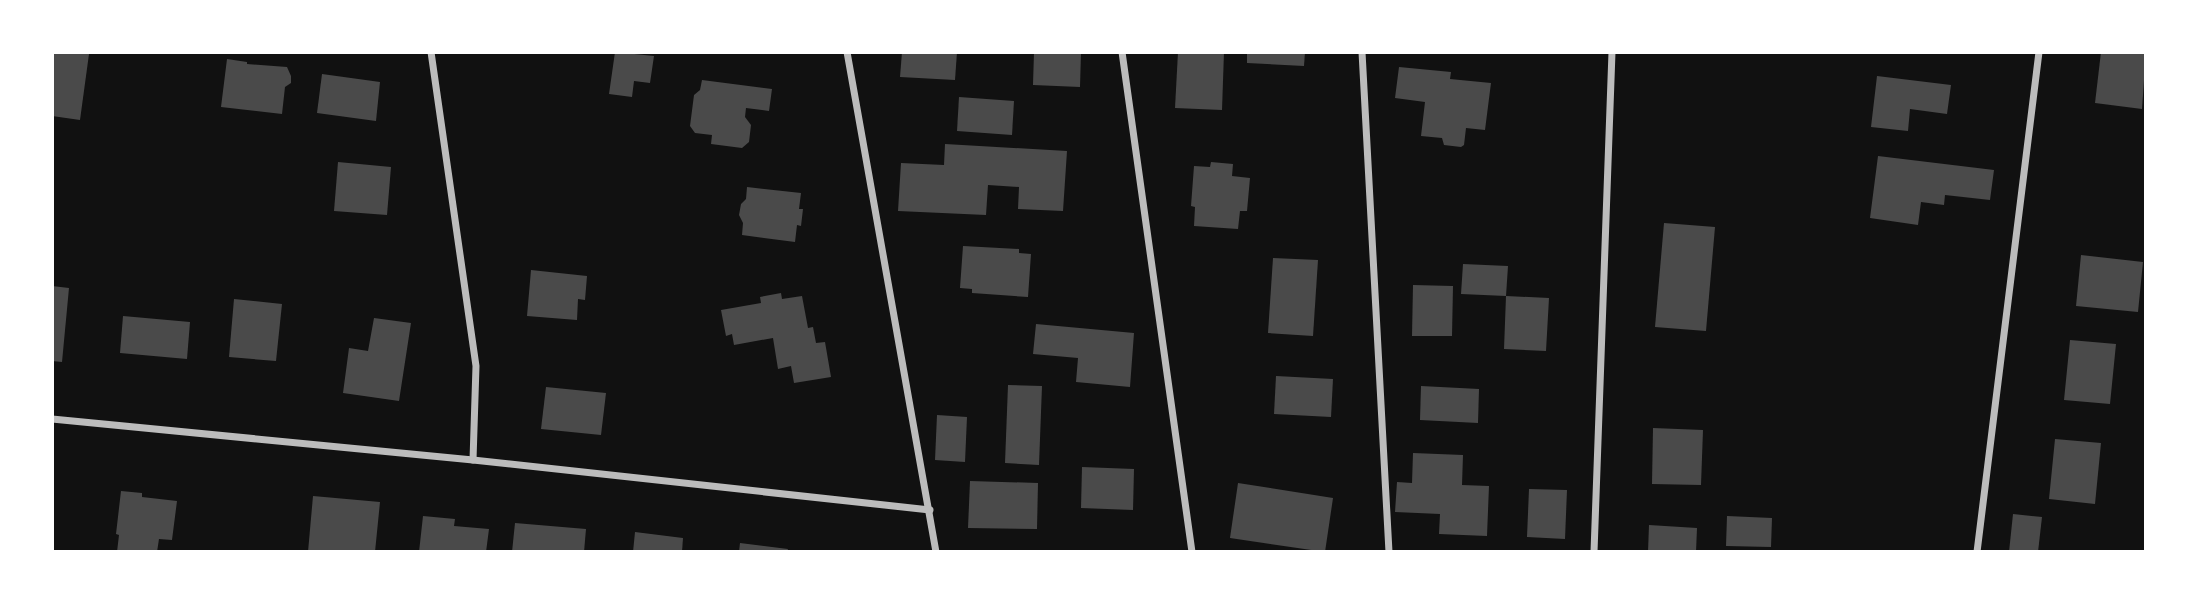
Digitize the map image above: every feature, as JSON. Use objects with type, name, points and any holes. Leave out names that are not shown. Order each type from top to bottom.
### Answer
[{"type":"street","points":[[431,52],[476,366],[472,460]]},
{"type":"street","points":[[847,52],[936,551]]},
{"type":"street","points":[[1122,52],[1192,551]]},
{"type":"street","points":[[1362,52],[1389,551]]},
{"type":"street","points":[[1594,551],[1612,52]]},
{"type":"street","points":[[1978,551],[2039,52]]},
{"type":"street","points":[[52,419],[472,460],[930,510]]},
{"type":"building","points":[[52,52],[89,54],[80,120],[52,116]]},
{"type":"building","points":[[615,52],[654,56],[650,83],[634,81],[632,97],[609,94]]},
{"type":"building","points":[[902,52],[957,52],[955,80],[900,77]]},
{"type":"building","points":[[1034,52],[1081,52],[1080,87],[1033,85]]},
{"type":"building","points":[[1178,52],[1224,52],[1222,110],[1175,108]]},
{"type":"building","points":[[1247,52],[1305,52],[1304,66],[1247,63]]},
{"type":"building","points":[[2101,52],[2146,52],[2142,109],[2095,103]]},
{"type":"building","points":[[227,59],[247,64],[287,67],[291,83],[285,87],[282,114],[221,107]]},
{"type":"building","points":[[1399,67],[1451,72],[1450,79],[1491,83],[1485,130],[1466,128],[1464,145],[1461,147],[1444,145],[1442,138],[1421,136],[1425,102],[1395,98]]},
{"type":"building","points":[[322,74],[380,82],[376,121],[317,113]]},
{"type":"building","points":[[1877,76],[1951,85],[1947,114],[1910,109],[1908,131],[1871,127]]},
{"type":"building","points":[[702,80],[772,89],[769,111],[746,108],[745,117],[751,125],[749,142],[742,148],[711,144],[712,135],[695,133],[690,126],[694,95],[700,90]]},
{"type":"building","points":[[959,97],[1014,101],[1012,135],[957,131]]},
{"type":"building","points":[[945,144],[1067,151],[1063,211],[1018,209],[1019,187],[988,185],[986,215],[898,211],[901,163],[944,165]]},
{"type":"building","points":[[1878,156],[1994,170],[1990,200],[1945,195],[1944,205],[1921,202],[1918,225],[1870,218]]},
{"type":"building","points":[[338,162],[391,167],[387,215],[334,211]]},
{"type":"building","points":[[1211,162],[1233,164],[1232,176],[1250,178],[1247,211],[1240,211],[1238,229],[1194,226],[1195,207],[1191,206],[1194,166],[1210,167]]},
{"type":"building","points":[[747,187],[801,193],[801,226],[797,225],[795,242],[742,235],[743,223],[739,215],[741,204],[746,199]]},
{"type":"building","points":[[1664,223],[1715,227],[1706,331],[1655,327]]},
{"type":"building","points":[[963,246],[1019,249],[1019,253],[1031,254],[1028,297],[972,293],[972,289],[960,288]]},
{"type":"building","points":[[2081,255],[2143,262],[2138,312],[2076,306]]},
{"type":"building","points":[[1273,258],[1318,260],[1313,336],[1268,333]]},
{"type":"building","points":[[1463,264],[1508,266],[1506,296],[1461,294]]},
{"type":"building","points":[[531,270],[587,276],[585,300],[578,299],[577,320],[527,316]]},
{"type":"building","points":[[1413,285],[1453,286],[1452,336],[1412,336]]},
{"type":"building","points":[[52,286],[69,288],[62,362],[52,361]]},
{"type":"building","points":[[781,293],[782,299],[802,296],[808,328],[813,327],[816,343],[825,342],[831,377],[794,383],[791,366],[778,369],[773,338],[734,345],[732,334],[726,336],[721,310],[761,303],[760,297]]},
{"type":"building","points":[[1506,296],[1549,298],[1546,351],[1504,349]]},
{"type":"building","points":[[234,299],[282,304],[276,361],[229,357]]},
{"type":"building","points":[[123,316],[190,322],[187,359],[120,353]]},
{"type":"building","points":[[374,318],[411,323],[399,401],[343,393],[349,348],[368,351]]},
{"type":"building","points":[[1036,324],[1134,333],[1130,387],[1076,382],[1078,358],[1033,354]]},
{"type":"building","points":[[2070,340],[2116,344],[2110,404],[2064,400]]},
{"type":"building","points":[[1276,376],[1333,379],[1331,417],[1274,414]]},
{"type":"building","points":[[1008,385],[1042,386],[1039,465],[1005,463]]},
{"type":"building","points":[[1421,386],[1479,389],[1478,423],[1420,420]]},
{"type":"building","points":[[546,387],[606,393],[601,435],[541,429]]},
{"type":"building","points":[[937,415],[967,417],[965,462],[935,460]]},
{"type":"building","points":[[1653,428],[1703,430],[1701,485],[1652,484]]},
{"type":"building","points":[[2055,439],[2101,443],[2095,504],[2049,499]]},
{"type":"building","points":[[1413,453],[1463,455],[1462,485],[1489,486],[1487,536],[1439,534],[1440,514],[1395,512],[1397,482],[1412,483]]},
{"type":"building","points":[[1082,467],[1134,469],[1133,510],[1081,508]]},
{"type":"building","points":[[970,481],[1038,483],[1037,529],[968,528]]},
{"type":"building","points":[[1238,483],[1333,498],[1325,552],[1230,538]]},
{"type":"building","points":[[1529,489],[1567,490],[1565,539],[1527,537]]},
{"type":"building","points":[[121,491],[142,493],[142,497],[177,501],[172,540],[159,539],[157,552],[117,552],[119,535],[116,534]]},
{"type":"building","points":[[313,496],[380,502],[375,552],[308,552]]},
{"type":"building","points":[[2013,514],[2042,517],[2038,552],[2009,552]]},
{"type":"building","points":[[423,516],[455,519],[454,526],[489,529],[486,552],[419,552]]},
{"type":"building","points":[[1727,516],[1772,518],[1771,547],[1726,546]]},
{"type":"building","points":[[515,523],[586,529],[584,552],[512,552]]},
{"type":"building","points":[[1649,525],[1697,528],[1696,552],[1648,552]]},
{"type":"building","points":[[635,532],[683,538],[682,552],[633,552]]},
{"type":"building","points":[[740,543],[788,549],[787,552],[739,552]]}]
